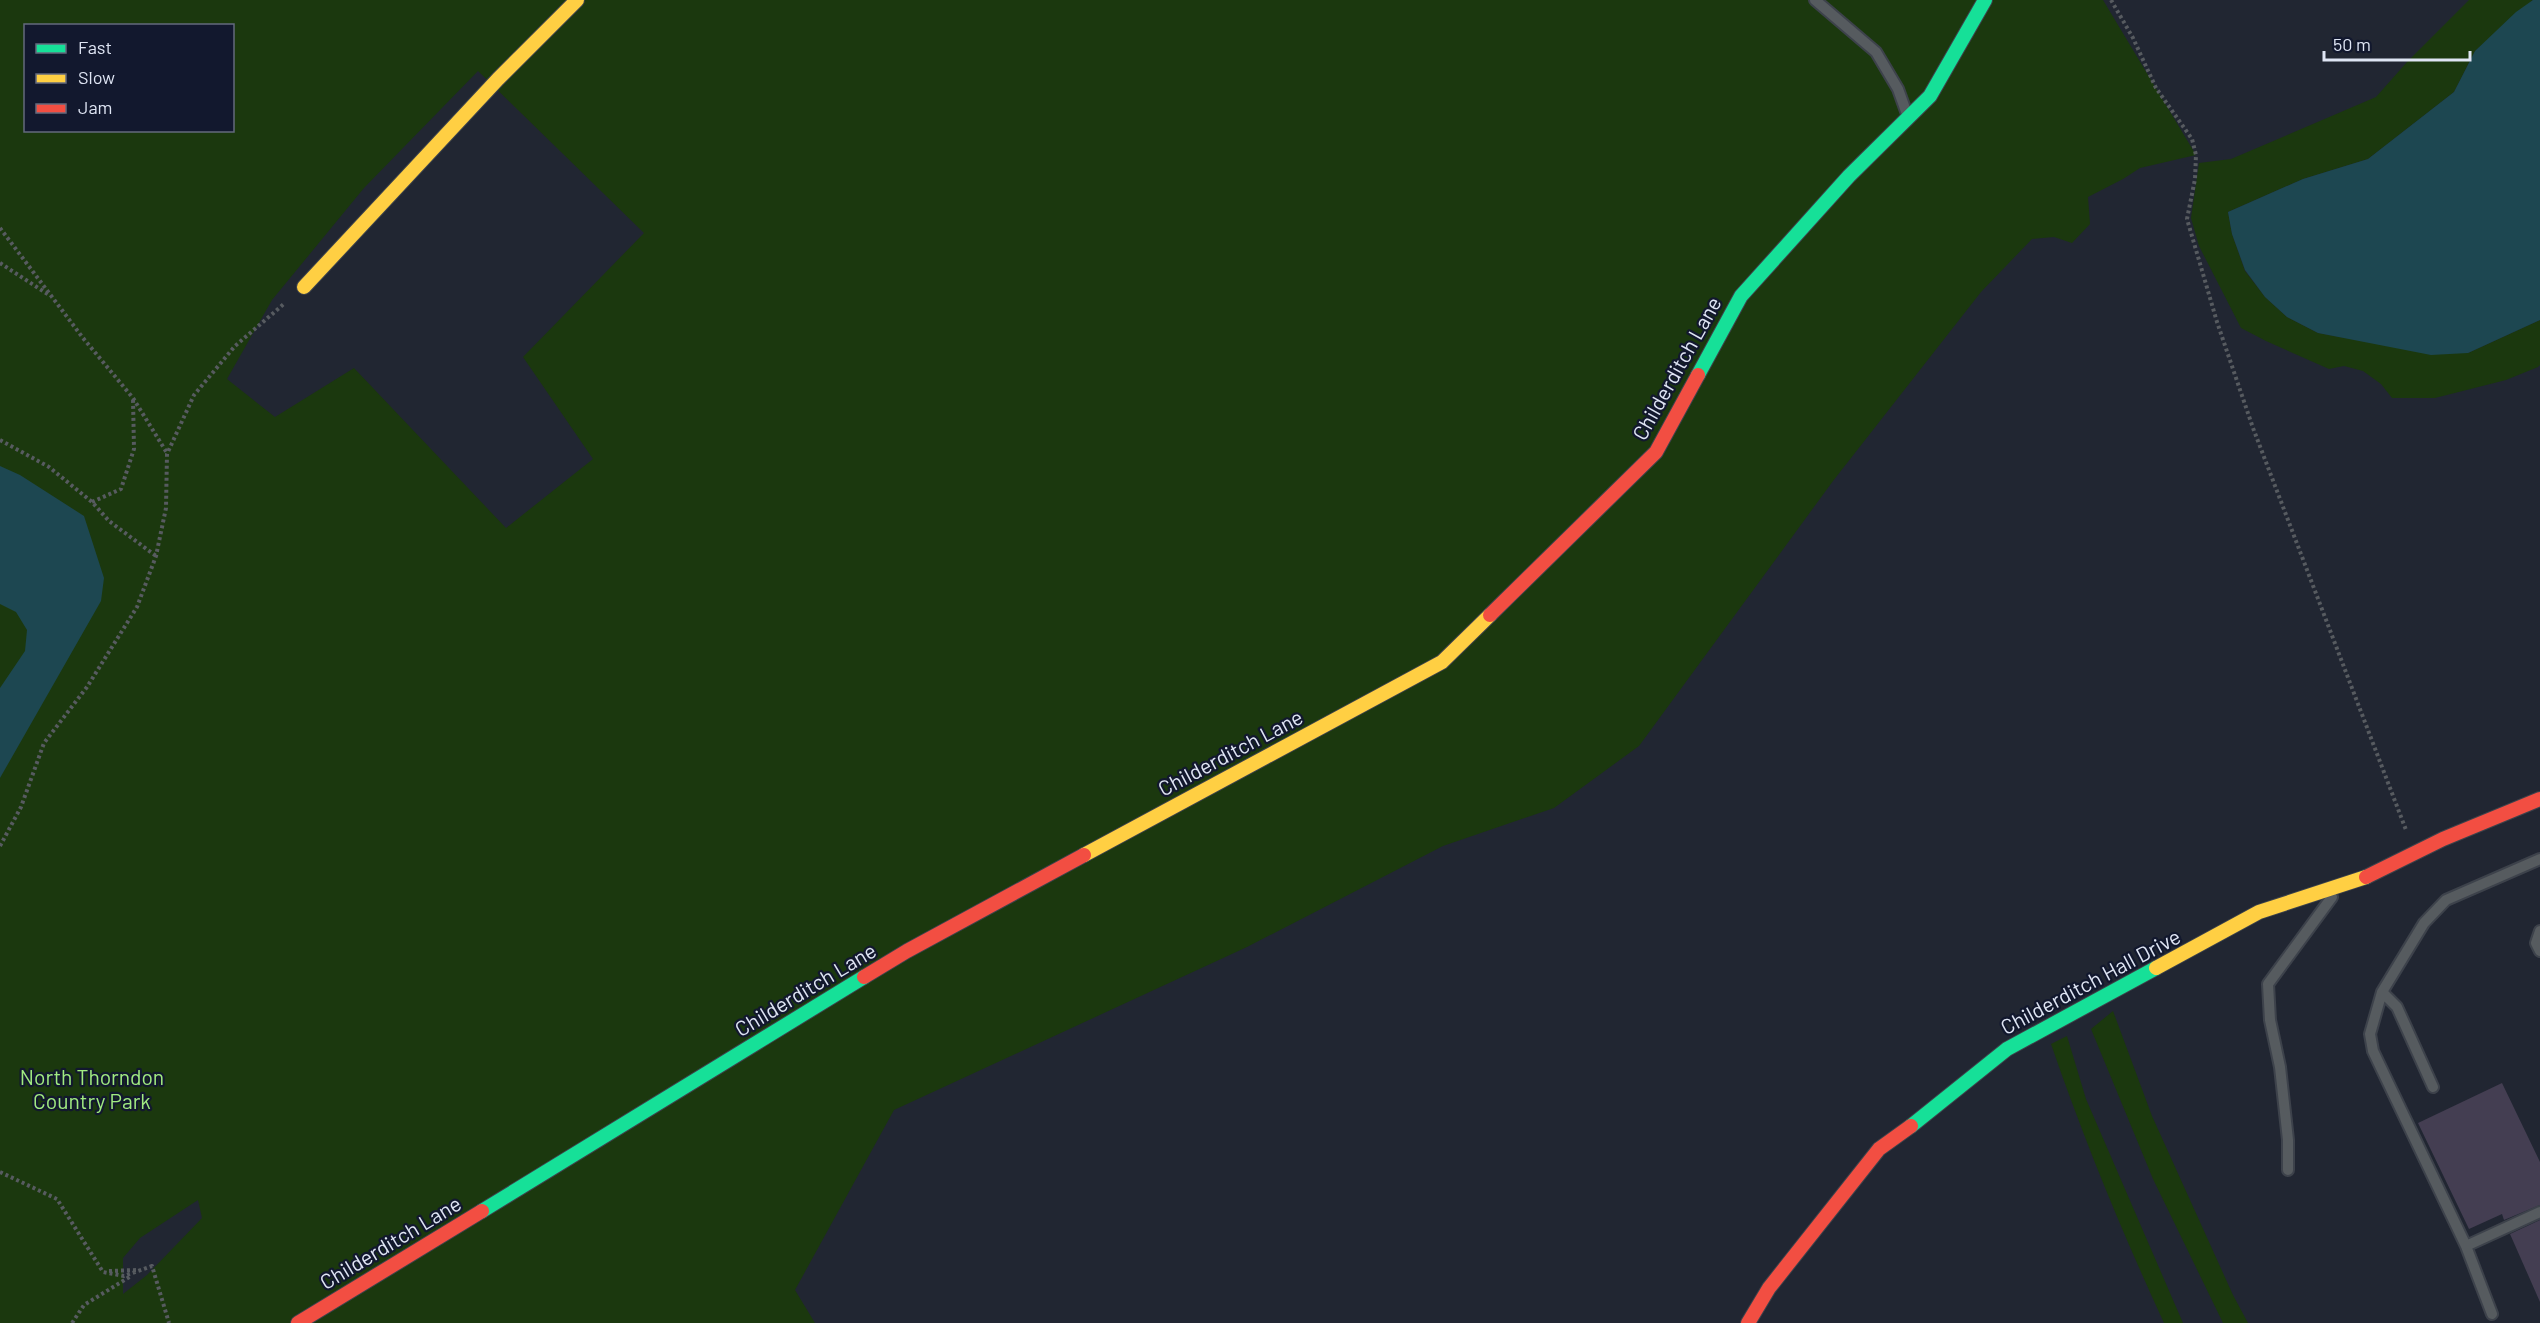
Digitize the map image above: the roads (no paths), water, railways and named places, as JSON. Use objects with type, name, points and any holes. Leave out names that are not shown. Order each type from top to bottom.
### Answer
[{"type":"street","points":[[304,287],[498,79],[576,0]]},
{"type":"street","name":"Childerditch Lane","points":[[298,1323],[907,951],[1442,662],[1656,452],[1741,296],[1849,176],[1930,96],[1985,0]]},
{"type":"street","name":"Childerditch Hall Drive","points":[[1748,1323],[1769,1288],[1879,1149],[1922,1118],[2007,1049],[2259,912],[2339,887],[2540,799]]},
{"type":"lane","points":[[1815,0],[1876,52],[1898,89],[1908,117]]},
{"type":"lane","points":[[2492,1314],[2466,1246],[2373,1051],[2370,1034],[2382,992],[2424,923],[2446,900],[2540,860]]},
{"type":"lane","points":[[2288,1170],[2287,1129],[2280,1067],[2270,1020],[2268,984],[2339,887]]},
{"type":"lane","points":[[2540,931],[2536,944],[2540,951]]},
{"type":"lane","points":[[2382,992],[2397,1007],[2433,1087]]},
{"type":"lane","points":[[2466,1246],[2540,1212]]},
{"type":"water","points":[[2533,0],[2540,0],[2540,320],[2468,353],[2431,355],[2318,333],[2287,317],[2265,297],[2245,270],[2232,234],[2228,212],[2303,179],[2368,159],[2454,92],[2475,51],[2516,12]]},
{"type":"water","points":[[0,466],[20,475],[84,516],[104,578],[101,601],[0,778],[0,688],[25,651],[27,630],[16,612],[0,604]]},
{"type":"park label","name":"North Thorndon Country Park","points":[[92,1088]]}]
